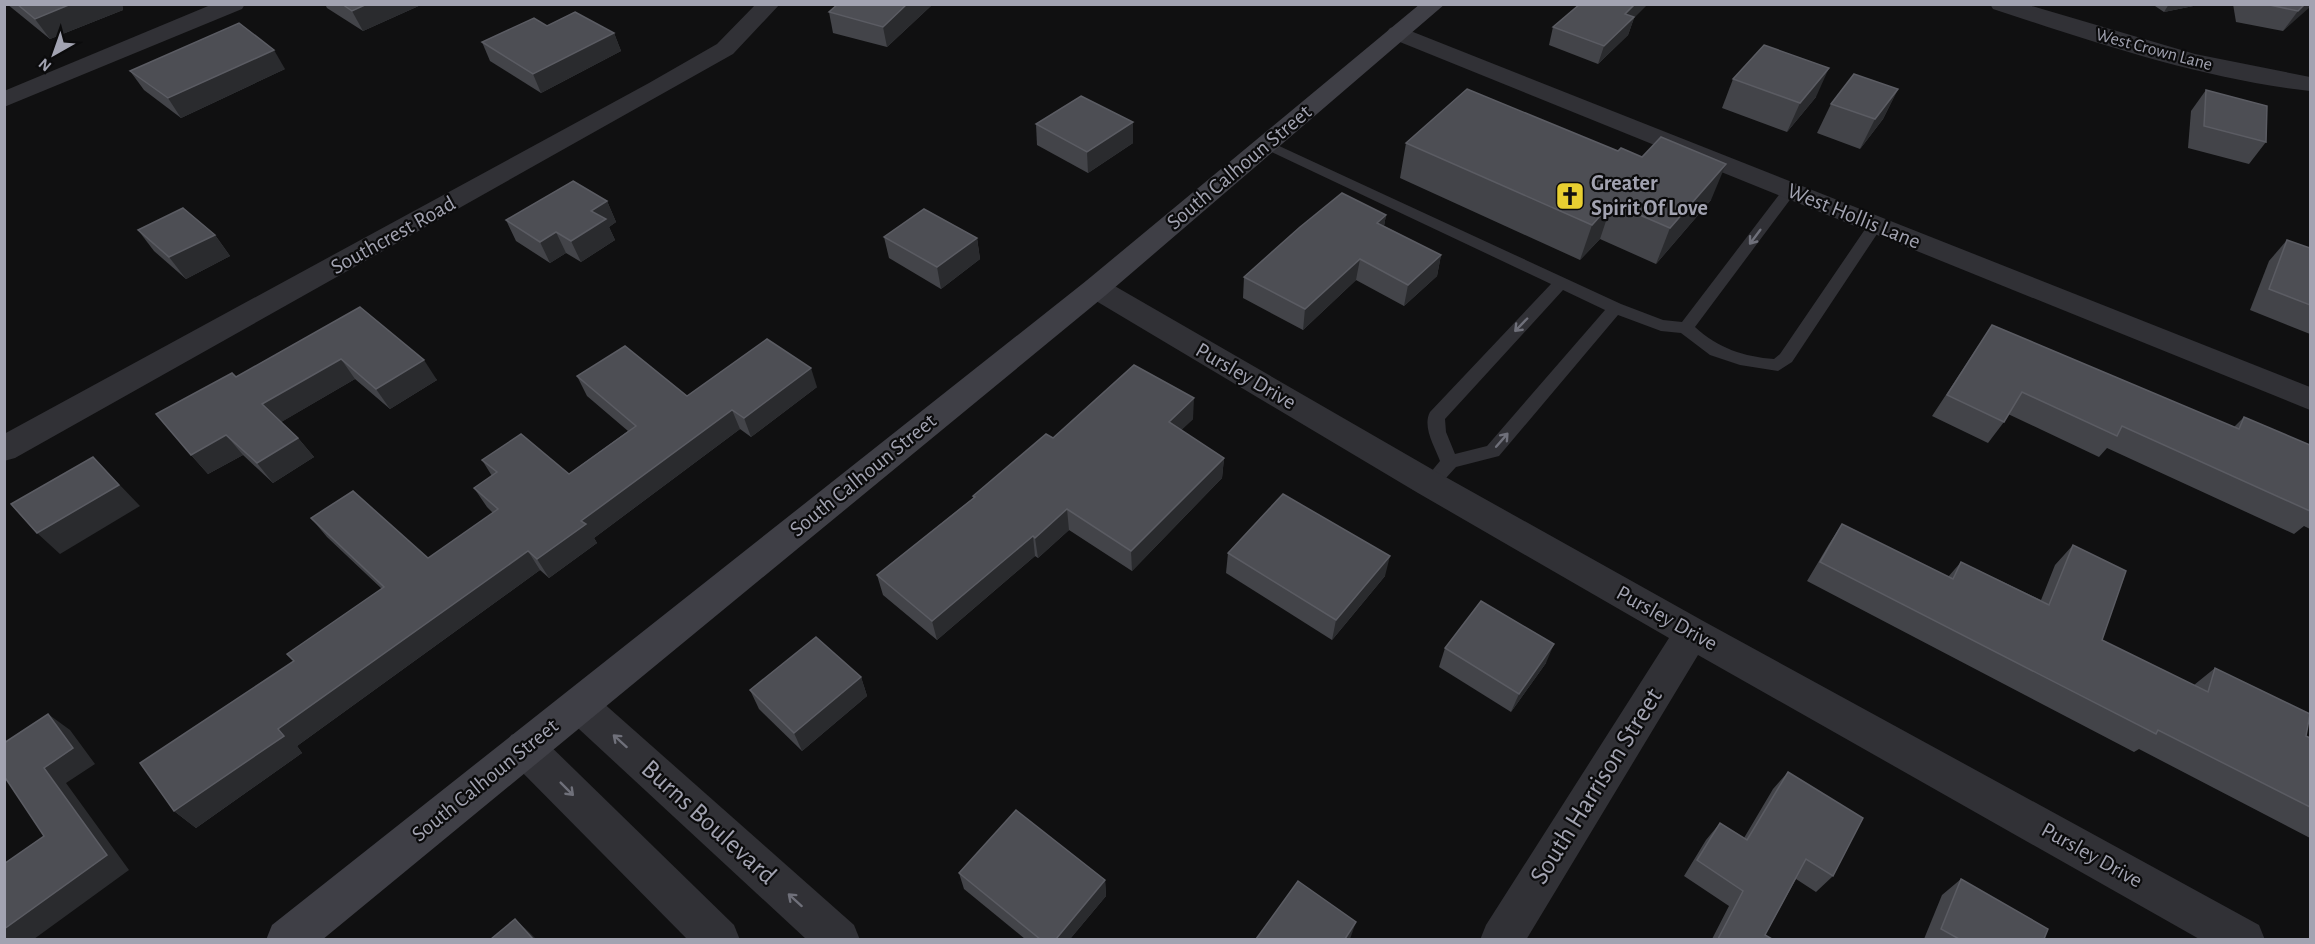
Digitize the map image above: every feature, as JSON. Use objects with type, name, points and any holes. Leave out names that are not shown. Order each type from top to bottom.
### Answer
[{"type":"street","points":[[4,100],[234,4]]},
{"type":"street","name":"Southcrest Road","points":[[4,449],[658,88],[724,49],[769,4]]},
{"type":"street","name":"South Calhoun Street","points":[[287,939],[1096,288],[1434,4]]},
{"type":"street","name":"West Crown Lane","points":[[2001,4],[2198,64],[2310,84]]},
{"type":"street","name":"West Hollis Lane","points":[[1398,33],[2310,399]]},
{"type":"street","name":"Pursley Drive","points":[[1096,288],[1440,473],[1692,633],[2244,939]]},
{"type":"street","name":"South Harrison Street","points":[[1501,939],[1692,633]]},
{"type":"street","name":"Burns Boulevard","points":[[579,705],[838,939]]},
{"type":"street","points":[[525,748],[719,939]]},
{"type":"lane","points":[[1266,144],[1615,308],[1661,325],[1686,327],[1694,336],[1719,352],[1760,364],[1778,365],[1786,358],[1875,225]]},
{"type":"lane","points":[[1686,327],[1790,190]]},
{"type":"lane","points":[[1561,283],[1436,417],[1440,473],[1492,451],[1615,308]]},
{"type":"building","points":[[17,4],[71,4],[35,19]]},
{"type":"building","points":[[342,4],[367,4],[352,11]]},
{"type":"building","points":[[838,4],[907,4],[883,27],[829,12]]},
{"type":"building","points":[[1580,4],[1635,4],[1625,14],[1634,17],[1604,46],[1553,27]]},
{"type":"building","points":[[2265,4],[2305,4],[2298,11]]},
{"type":"building","points":[[575,12],[614,33],[533,74],[482,42],[534,18],[547,26]]},
{"type":"building","points":[[239,23],[274,50],[168,98],[130,71]]},
{"type":"building","points":[[1764,45],[1829,68],[1800,103],[1733,79]]},
{"type":"building","points":[[1854,74],[1898,89],[1875,119],[1831,104]]},
{"type":"building","points":[[1467,89],[1618,151],[1621,148],[1642,157],[1661,137],[1726,164],[1670,228],[1612,203],[1592,225],[1406,143]]},
{"type":"building","points":[[2206,90],[2267,106],[2266,142],[2204,126]]},
{"type":"building","points":[[1081,96],[1133,122],[1087,152],[1036,124]]},
{"type":"building","points":[[573,181],[607,201],[591,211],[606,219],[571,241],[556,232],[540,242],[506,220]]},
{"type":"building","points":[[1342,193],[1386,215],[1377,223],[1441,255],[1408,285],[1360,259],[1305,309],[1244,277],[1300,227]]},
{"type":"building","points":[[183,208],[215,235],[169,257],[138,230]]},
{"type":"building","points":[[924,209],[977,238],[937,267],[884,237]]},
{"type":"building","points":[[2287,240],[2310,248],[2310,305],[2269,289]]},
{"type":"building","points":[[360,307],[424,360],[376,389],[341,359],[262,404],[298,438],[257,463],[226,435],[191,455],[156,414],[232,373],[236,377]]},
{"type":"building","points":[[1992,325],[2239,429],[2244,417],[2310,445],[2310,511],[2122,426],[2117,436],[2022,392],[2004,422],[1947,395]]},
{"type":"building","points":[[767,339],[811,368],[744,418],[732,410],[581,521],[586,524],[537,559],[528,551],[278,729],[284,736],[174,811],[140,763],[294,661],[287,654],[384,587],[311,518],[353,491],[428,558],[498,509],[474,488],[497,472],[482,460],[521,434],[569,474],[636,426],[577,376],[625,346],[687,396]]},
{"type":"building","points":[[1134,365],[1194,398],[1169,422],[1224,458],[1131,551],[1067,509],[1035,538],[1033,536],[932,621],[877,575],[975,497],[973,496],[1046,434],[1053,438]]},
{"type":"building","points":[[93,457],[119,485],[37,533],[11,504]]},
{"type":"building","points":[[1283,494],[1390,556],[1336,620],[1228,553]]},
{"type":"building","points":[[1842,524],[1953,579],[1961,562],[2049,605],[2073,545],[2126,571],[2102,640],[2208,692],[2215,668],[2310,714],[2306,736],[2310,738],[2310,807],[2158,730],[2156,734],[1820,562]]},
{"type":"building","points":[[1481,601],[1554,644],[1519,694],[1445,648]]},
{"type":"building","points":[[816,637],[861,677],[794,733],[750,690]]},
{"type":"building","points":[[48,714],[73,748],[44,768],[107,855],[4,929],[4,864],[44,836],[4,776],[4,743]]},
{"type":"building","points":[[1788,772],[1863,818],[1833,876],[1806,859],[1765,935],[1772,939],[1718,939],[1743,891],[1697,860],[1720,823],[1747,840]]},
{"type":"building","points":[[1016,810],[1105,880],[1056,939],[1040,939],[959,873]]},
{"type":"building","points":[[1961,879],[2048,929],[2044,939],[1959,939],[1941,929]]},
{"type":"building","points":[[1298,881],[1356,922],[1345,939],[1256,939]]},
{"type":"building","points":[[515,919],[533,939],[491,939]]},
{"type":"place","name":"Greater Spirit Of Love","points":[[1570,196]]}]
